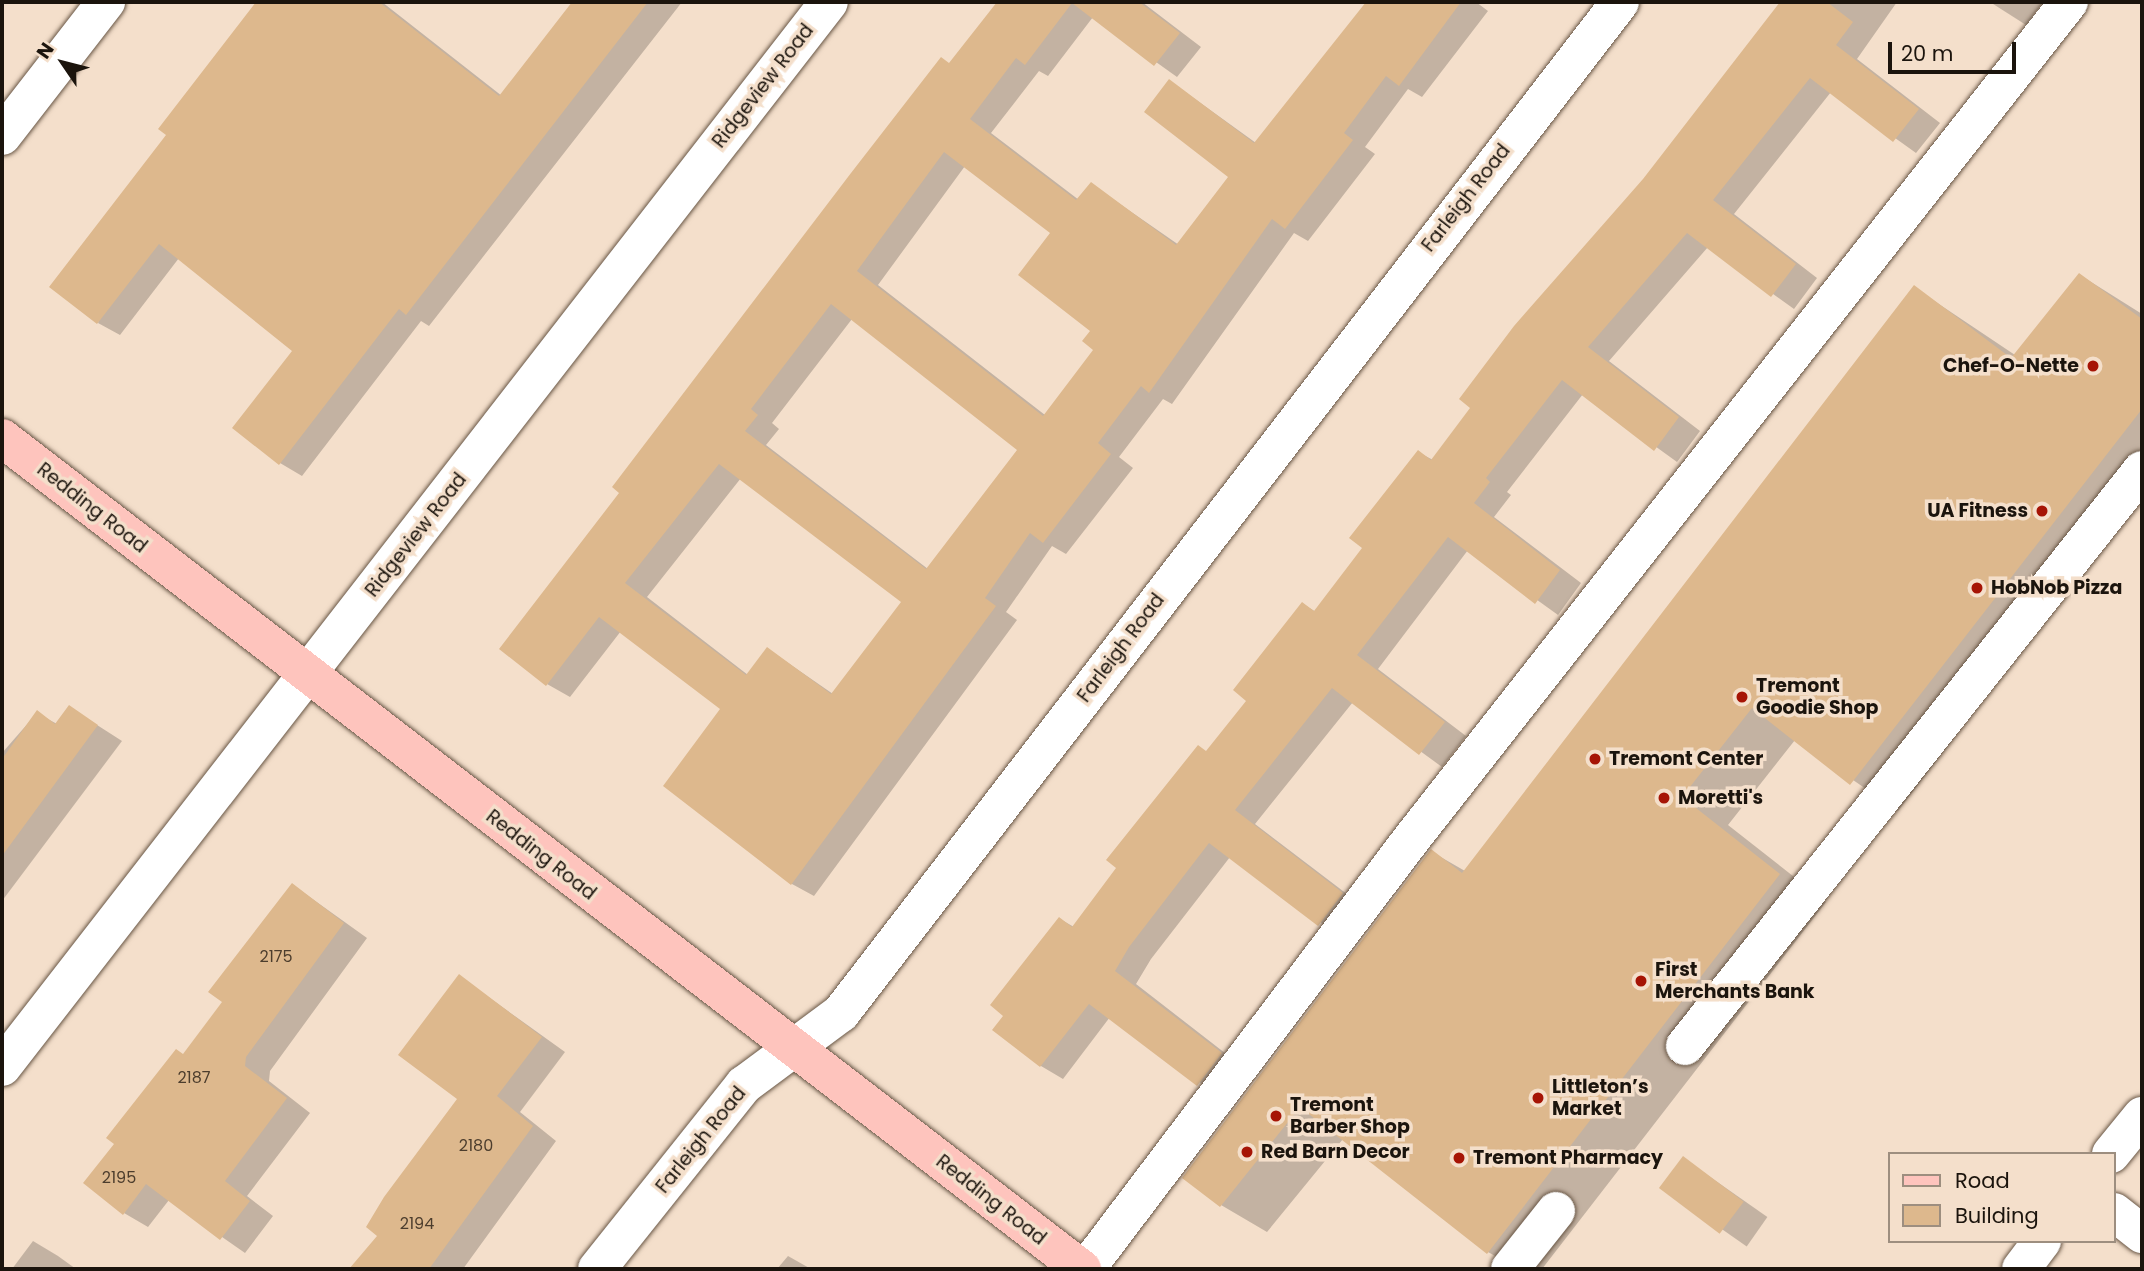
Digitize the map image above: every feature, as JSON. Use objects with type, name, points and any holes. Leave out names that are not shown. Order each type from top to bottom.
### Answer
[{"type":"main road","name":"Redding Road","points":[[2,439],[793,1049],[1084,1269]]},
{"type":"street","points":[[2,136],[106,2]]},
{"type":"street","name":"Ridgeview Road","points":[[2,1066],[829,2]]},
{"type":"street","name":"Farleigh Road","points":[[597,1269],[744,1085],[849,1004],[1620,2]]},
{"type":"street","points":[[1084,1269],[1413,837],[2069,2]]},
{"type":"street","points":[[1685,1046],[2142,470]]},
{"type":"street","points":[[2113,1152],[2142,1116]]},
{"type":"street","points":[[1510,1269],[1556,1211]]},
{"type":"street","points":[[2116,1214],[2142,1234]]},
{"type":"street","points":[[2021,1269],[2040,1243]]},
{"type":"building","points":[[256,2],[379,2],[499,96],[572,2],[648,2],[406,315],[399,309],[279,465],[232,428],[292,351],[159,244],[97,324],[49,287],[166,135],[158,129]]},
{"type":"building","points":[[997,2],[1139,2],[1180,33],[1154,66],[1072,3],[1025,65],[1016,58],[970,119],[1076,200],[1091,182],[1176,245],[1228,177],[1144,112],[1169,79],[1254,143],[1366,2],[1461,2],[1399,86],[1386,76],[1344,133],[1353,140],[1285,229],[1272,219],[1149,393],[1141,386],[1098,443],[1111,454],[1043,543],[1030,533],[985,598],[996,606],[791,885],[663,786],[720,709],[599,617],[546,686],[499,649],[619,493],[612,487],[851,173],[941,57],[949,63]],"holes":[[[944,152],[1050,233],[1018,275],[1090,331],[1082,341],[1093,350],[1043,416],[857,271]],[[831,304],[1017,450],[926,569],[745,431],[758,415],[751,409]],[[719,464],[901,602],[831,694],[767,647],[746,675],[625,583]]]},
{"type":"building","points":[[1780,2],[1827,2],[1853,22],[1836,45],[1919,109],[1893,142],[1810,78],[1713,200],[1796,264],[1771,297],[1687,233],[1588,347],[1679,417],[1654,451],[1562,380],[1486,478],[1490,482],[1474,503],[1560,570],[1535,604],[1448,537],[1357,655],[1445,722],[1419,755],[1332,688],[1235,810],[1343,893],[1318,926],[1209,843],[1129,947],[1115,971],[1222,1053],[1197,1086],[1089,1004],[1040,1067],[992,1030],[1003,1016],[990,1005],[1059,917],[1072,927],[1116,868],[1106,860],[1198,745],[1206,751],[1246,701],[1233,690],[1302,602],[1314,611],[1362,548],[1349,538],[1418,450],[1431,460],[1470,408],[1459,399],[1514,326],[1643,179]]},
{"type":"building","name":"Tremont Center","points":[[2079,273],[2142,319],[2142,409],[1850,785],[1752,708],[1682,797],[1780,874],[1487,1254],[1300,1107],[1220,1207],[1182,1178],[1431,849],[1462,873],[1914,285],[2011,358]]},
{"type":"building","points":[[69,705],[98,725],[2,856],[2,759],[37,710],[55,724]]},
{"type":"building","points":[[292,883],[344,923],[246,1057],[245,1066],[287,1098],[225,1181],[250,1201],[220,1240],[146,1184],[123,1215],[83,1183],[114,1144],[106,1138],[176,1049],[183,1054],[222,1002],[208,992]]},
{"type":"building","points":[[459,974],[542,1037],[497,1096],[533,1126],[429,1269],[349,1269],[377,1236],[366,1227],[384,1197],[457,1099],[398,1055]]},
{"type":"building","points":[[1683,1156],[1744,1202],[1720,1234],[1659,1188]]},
{"type":"place","name":"Chef-O-Nette","points":[[2093,366]]},
{"type":"place","name":"UA Fitness","points":[[2042,511]]},
{"type":"place","name":"HobNob Pizza","points":[[1977,588]]},
{"type":"place","name":"Tremont Goodie Shop","points":[[1742,697]]},
{"type":"place","name":"Tremont Center","points":[[1595,759]]},
{"type":"place","name":"Moretti's","points":[[1664,798]]},
{"type":"place","name":"First Merchants Bank","points":[[1641,981]]},
{"type":"place","name":"Littleton’s Market","points":[[1538,1098]]},
{"type":"place","name":"Tremont Barber Shop","points":[[1276,1116]]},
{"type":"place","name":"Red Barn Decor","points":[[1247,1152]]},
{"type":"place","name":"Tremont Pharmacy","points":[[1459,1158]]}]
